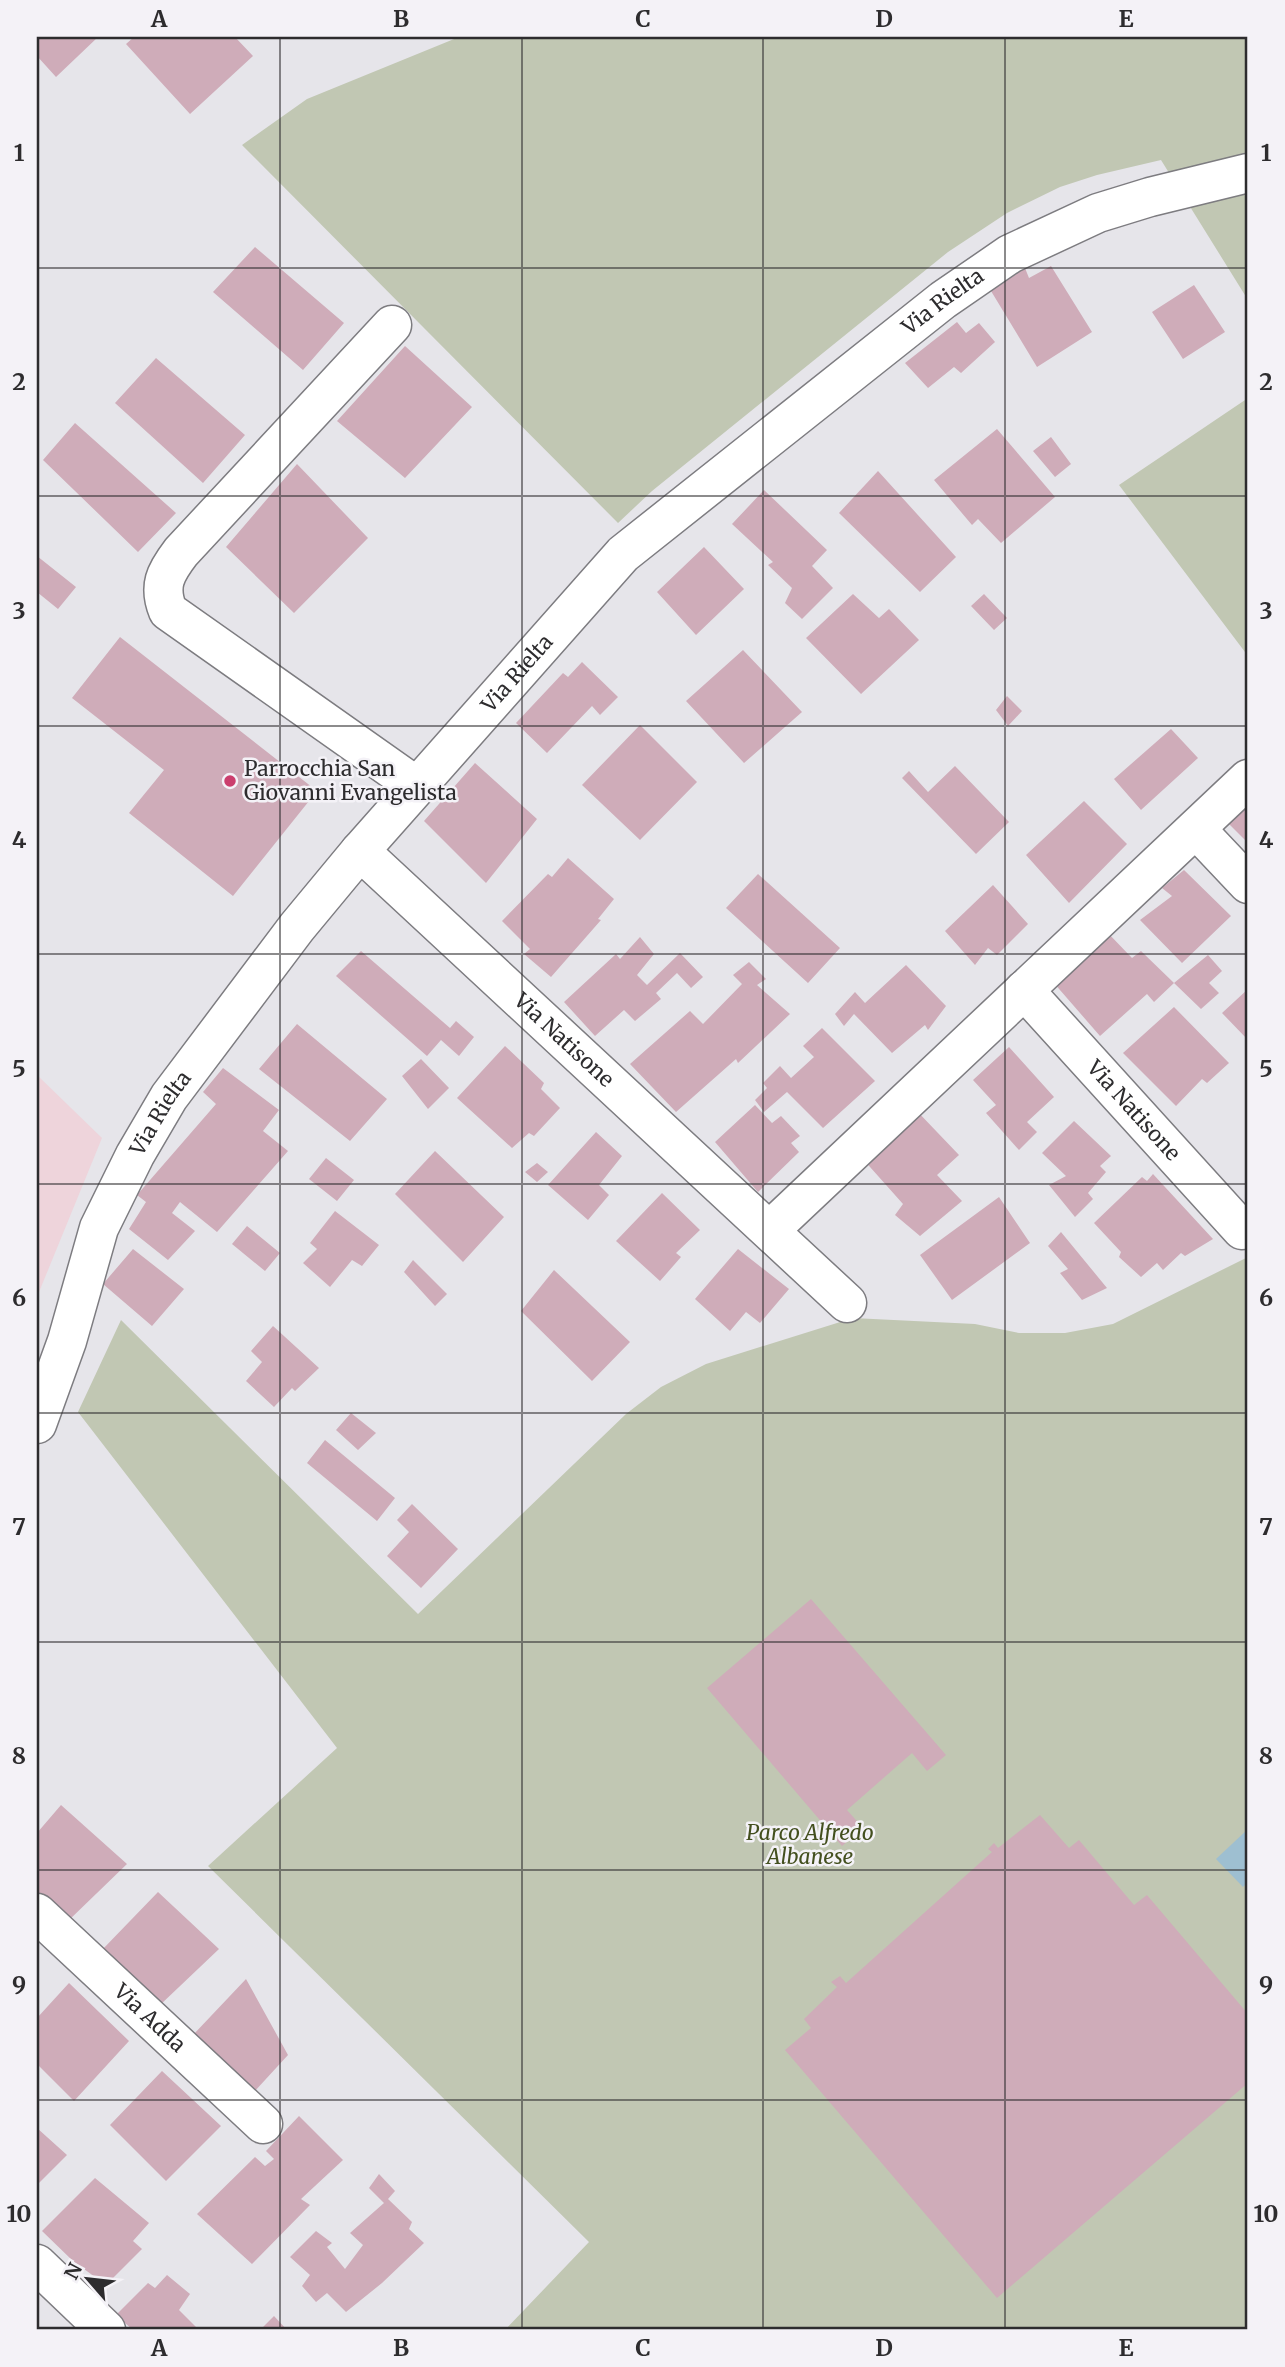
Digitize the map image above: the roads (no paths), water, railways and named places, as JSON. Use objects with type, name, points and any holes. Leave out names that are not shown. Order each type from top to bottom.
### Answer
[{"type":"street","name":"Via Rielta","points":[[37,1424],[67,1341],[99,1228],[135,1155],[169,1097],[297,927],[360,851],[623,554],[943,300],[1010,254],[1060,228],[1150,197],[1248,173]]},
{"type":"street","points":[[392,324],[181,552],[164,574],[162,596],[168,611],[415,786]]},
{"type":"street","points":[[769,1230],[1248,779]]},
{"type":"street","points":[[1196,829],[1248,884]]},
{"type":"street","name":"Via Natisone","points":[[360,851],[847,1303]]},
{"type":"street","name":"Via Natisone","points":[[1024,990],[1242,1230]]},
{"type":"street","name":"Via Adda","points":[[37,1913],[263,2124]]},
{"type":"street","points":[[37,2264],[106,2330]]},
{"type":"water","points":[[1248,1829],[1248,1882],[1243,1887],[1216,1859]]},
{"type":"place","name":"Parrocchia San Giovanni Evangelista","points":[[230,781]]},
{"type":"park label","name":"Parco Alfredo Albanese","points":[[810,1845]]}]
